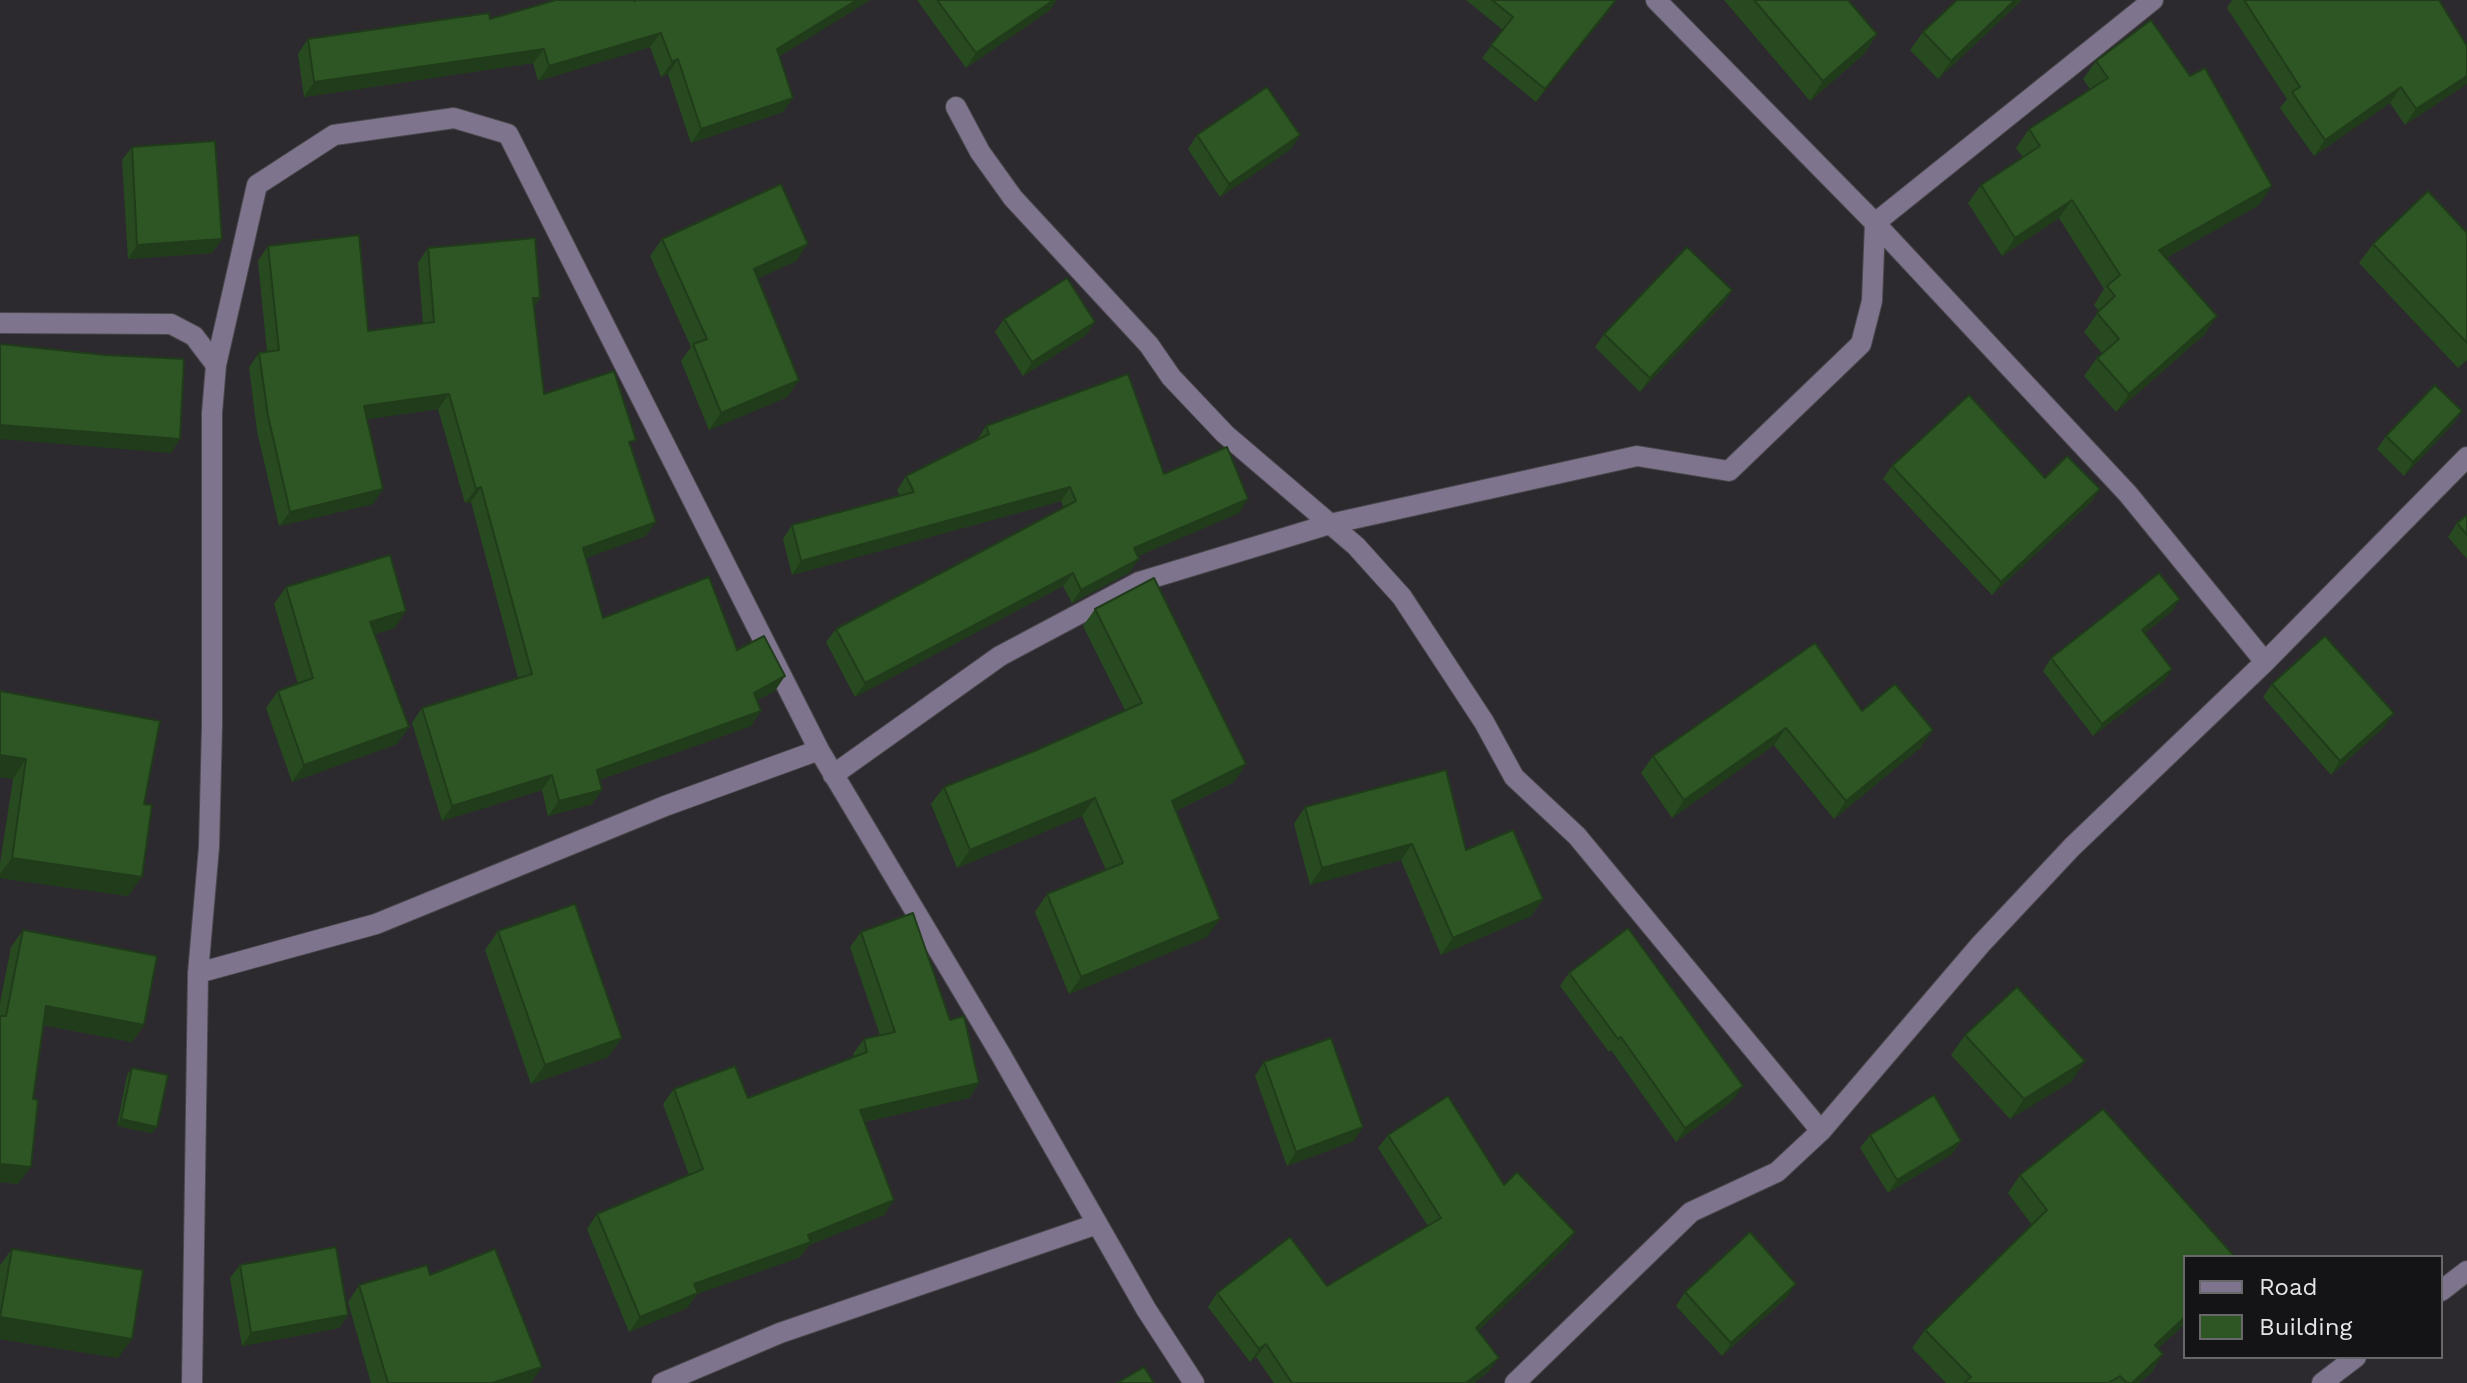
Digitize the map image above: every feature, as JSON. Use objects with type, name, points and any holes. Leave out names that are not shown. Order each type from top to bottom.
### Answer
[{"type":"street","points":[[1656,0],[1875,223],[2128,494],[2265,662]]},
{"type":"street","points":[[833,775],[1000,656],[1139,582],[1330,524],[1637,456],[1729,471],[1861,344],[1872,301],[1875,223],[2153,0]]},
{"type":"street","points":[[956,107],[980,152],[1013,198],[1149,345],[1171,377],[1225,434],[1356,546],[1402,597],[1484,722],[1514,777],[1577,836],[1821,1131]]},
{"type":"street","points":[[192,1383],[198,973],[209,847],[212,413],[216,365],[257,185],[334,135],[454,118],[508,134],[819,750],[1001,1055],[1097,1224],[1194,1383]]},
{"type":"street","points":[[0,323],[171,324],[194,336],[216,365]]},
{"type":"street","points":[[1515,1383],[1691,1212],[1777,1172],[1821,1131],[1981,944],[2072,847],[2265,662],[2467,457]]},
{"type":"street","points":[[198,973],[376,924],[665,806],[819,750]]},
{"type":"street","points":[[662,1383],[780,1333],[1097,1224]]},
{"type":"street","points":[[2443,1289],[2467,1271]]},
{"type":"street","points":[[2322,1383],[2353,1359]]},
{"type":"building","points":[[556,0],[857,0],[777,49],[793,98],[701,129],[678,59],[672,62],[661,33],[549,66],[544,49],[314,82],[308,39],[489,13],[490,19]]},
{"type":"building","points":[[937,0],[1054,0],[976,53]]},
{"type":"building","points":[[1492,0],[1616,0],[1545,89],[1491,45],[1513,17]]},
{"type":"building","points":[[1754,0],[1848,0],[1877,34],[1823,81]]},
{"type":"building","points":[[1957,0],[2015,0],[1951,61],[1923,32]]},
{"type":"building","points":[[2244,0],[2439,0],[2467,46],[2467,76],[2416,109],[2401,87],[2325,140],[2292,92],[2300,87]]},
{"type":"building","points":[[2151,20],[2190,76],[2205,68],[2272,186],[2159,250],[2217,316],[2129,394],[2097,358],[2119,339],[2097,313],[2115,296],[2107,286],[2120,275],[2072,200],[2015,238],[1981,185],[2040,146],[2029,129],[2108,78],[2096,61]]},
{"type":"building","points":[[1267,87],[1300,135],[1229,184],[1197,135]]},
{"type":"building","points":[[215,141],[222,239],[137,245],[132,147]]},
{"type":"building","points":[[781,184],[808,244],[754,269],[799,380],[721,413],[693,344],[707,339],[662,239]]},
{"type":"building","points":[[2428,191],[2467,233],[2467,343],[2373,244]]},
{"type":"building","points":[[359,235],[368,331],[434,322],[428,248],[535,238],[540,298],[533,298],[544,394],[614,371],[636,440],[629,442],[656,522],[583,548],[603,618],[709,577],[737,650],[764,636],[785,676],[754,693],[761,711],[597,770],[602,790],[559,801],[552,775],[452,806],[422,708],[532,674],[481,487],[476,489],[449,394],[364,406],[383,489],[290,512],[268,416],[259,353],[279,350],[268,246]]},
{"type":"building","points":[[1687,247],[1732,290],[1650,378],[1604,334]]},
{"type":"building","points":[[1067,278],[1095,322],[1032,362],[1004,319]]},
{"type":"building","points":[[0,344],[105,355],[184,359],[180,439],[0,425]]},
{"type":"building","points":[[1128,374],[1164,474],[1227,447],[1248,499],[1134,548],[1139,559],[1081,590],[1073,573],[865,683],[836,629],[1076,501],[1070,487],[801,561],[792,525],[914,492],[906,476],[989,434],[986,426]]},
{"type":"building","points":[[2435,385],[2462,411],[2413,462],[2386,436]]},
{"type":"building","points":[[1969,395],[2045,478],[2067,456],[2100,489],[2001,582],[1892,466]]},
{"type":"building","points":[[2467,515],[2467,535],[2457,523]]},
{"type":"building","points":[[390,555],[406,611],[370,622],[409,727],[304,765],[278,691],[313,678],[286,587]]},
{"type":"building","points":[[2159,573],[2180,599],[2142,630],[2172,669],[2102,724],[2051,658]]},
{"type":"building","points":[[1154,578],[1246,764],[1172,801],[1220,919],[1081,977],[1047,894],[1123,863],[1095,798],[970,850],[944,787],[1142,703],[1095,609]]},
{"type":"building","points":[[2325,636],[2394,713],[2340,761],[2272,684]]},
{"type":"building","points":[[1815,643],[1862,711],[1895,684],[1933,730],[1846,801],[1786,728],[1684,800],[1653,756]]},
{"type":"building","points":[[0,691],[160,721],[144,804],[152,805],[142,877],[12,858],[26,759],[0,755]]},
{"type":"building","points":[[1446,770],[1466,850],[1513,830],[1543,899],[1453,938],[1412,844],[1322,868],[1305,807]]},
{"type":"building","points":[[575,904],[622,1038],[545,1065],[498,931]]},
{"type":"building","points":[[913,913],[950,1020],[964,1016],[979,1083],[860,1110],[894,1200],[808,1235],[811,1242],[694,1284],[698,1293],[640,1317],[597,1214],[703,1169],[674,1089],[735,1066],[748,1098],[867,1052],[864,1039],[895,1032],[861,932]]},
{"type":"building","points":[[1628,928],[1743,1086],[1685,1128],[1621,1037],[1618,1039],[1569,973]]},
{"type":"building","points":[[23,930],[157,956],[144,1025],[46,1006],[33,1099],[38,1100],[31,1167],[0,1164],[0,1016],[6,1016]]},
{"type":"building","points":[[2017,987],[2085,1061],[2024,1099],[1965,1035]]},
{"type":"building","points":[[1331,1038],[1363,1127],[1296,1152],[1264,1062]]},
{"type":"building","points":[[132,1068],[168,1075],[157,1127],[121,1119]]},
{"type":"building","points":[[1934,1095],[1961,1141],[1897,1180],[1870,1135]]},
{"type":"building","points":[[1448,1096],[1504,1185],[1517,1172],[1575,1232],[1476,1328],[1499,1358],[1466,1383],[1292,1383],[1266,1344],[1259,1349],[1217,1293],[1290,1237],[1327,1286],[1441,1218],[1388,1135]]},
{"type":"building","points":[[2103,1109],[2233,1255],[2183,1255],[2183,1319],[2155,1345],[2163,1354],[2132,1383],[2127,1383],[2120,1376],[2108,1383],[1964,1383],[1971,1377],[1925,1330],[2047,1210],[2020,1175]]},
{"type":"building","points":[[1750,1232],[1796,1284],[1731,1343],[1685,1292]]},
{"type":"building","points":[[336,1247],[348,1315],[251,1333],[240,1265]]},
{"type":"building","points":[[12,1249],[143,1270],[132,1339],[0,1317]]},
{"type":"building","points":[[495,1249],[542,1367],[492,1383],[388,1383],[359,1285],[427,1265],[430,1275]]},
{"type":"building","points":[[1144,1367],[1154,1383],[1117,1383]]}]
